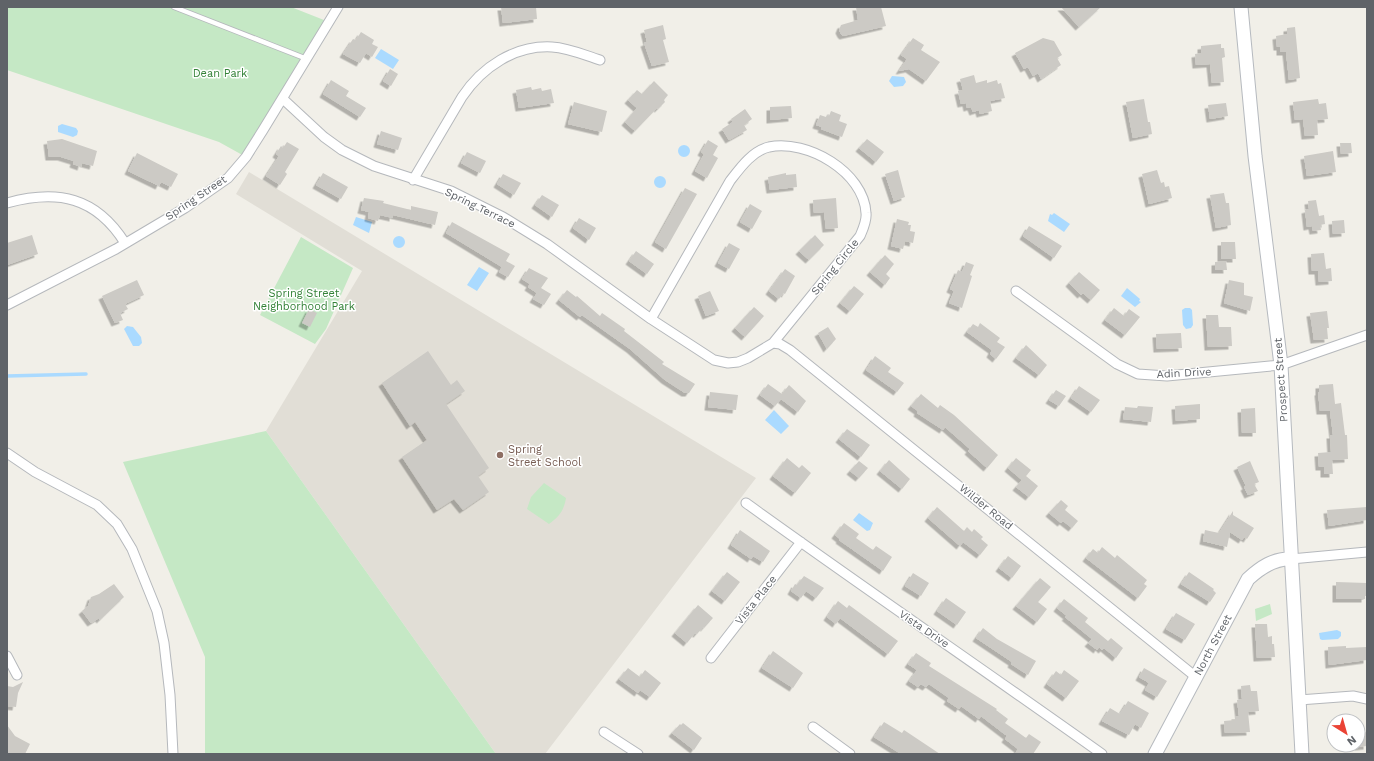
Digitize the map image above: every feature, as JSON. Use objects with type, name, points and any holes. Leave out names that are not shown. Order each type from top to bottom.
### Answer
[{"type":"street","name":"Spring Street","points":[[7,305],[85,266],[185,208],[228,178],[246,157],[308,59],[338,7]]},
{"type":"street","name":"Prospect Street","points":[[1241,7],[1255,156],[1281,365],[1302,754]]},
{"type":"street","points":[[413,180],[470,84],[491,66],[514,54],[535,48],[552,47],[570,50],[600,60]]},
{"type":"street","name":"Spring Terrace","points":[[283,99],[342,150],[374,166],[413,180],[451,191],[503,217],[547,244],[651,319]]},
{"type":"street","name":"Spring Circle","points":[[768,147],[800,147],[835,165],[850,177],[863,198],[866,212],[866,221],[860,236],[773,343],[748,358],[728,363],[714,360],[651,319],[729,183],[742,166],[754,154],[768,147]]},
{"type":"street","points":[[7,203],[37,196],[55,196],[72,200],[89,207],[104,217],[125,243]]},
{"type":"street","name":"Adin Drive","points":[[1016,291],[1117,364],[1138,374],[1167,376],[1281,365],[1367,335]]},
{"type":"street","name":"Wilder Road","points":[[773,343],[780,344],[790,350],[1196,677]]},
{"type":"street","points":[[7,453],[35,472],[97,505],[117,524],[132,549],[157,611],[164,643],[170,696],[173,754]]},
{"type":"street","name":"Vista Drive","points":[[746,503],[1102,754]]},
{"type":"street","name":"Vista Place","points":[[710,658],[801,542]]},
{"type":"street","points":[[1291,559],[1367,552]]},
{"type":"street","name":"North Street","points":[[1155,754],[1248,579],[1259,569],[1281,559],[1291,559]]},
{"type":"street","points":[[7,656],[17,675]]},
{"type":"street","points":[[1299,700],[1353,696],[1367,699]]},
{"type":"street","points":[[813,727],[850,754]]},
{"type":"street","points":[[604,732],[638,754]]},
{"type":"lane","points":[[174,7],[308,59]]},
{"type":"shaded area","name":"Spring Street School","points":[[249,172],[756,478],[545,754],[496,754],[266,431],[362,271],[236,194]]},
{"type":"green space","name":"Dean Park","points":[[7,7],[291,7],[329,22],[246,157],[219,142],[7,70]]},
{"type":"green space","name":"Spring Street Neighborhood Park","points":[[301,237],[353,268],[326,329],[315,344],[260,315]]},
{"type":"green space","points":[[266,431],[496,754],[205,754],[205,657],[123,462]]},
{"type":"green space","points":[[544,483],[566,498],[561,512],[549,524],[527,509],[531,497]]},
{"type":"green space","points":[[1270,604],[1272,614],[1256,621],[1255,609]]},
{"type":"water","points":[[381,49],[399,60],[393,69],[375,58]]},
{"type":"water","points":[[892,76],[904,77],[906,82],[903,86],[894,87],[889,81]]},
{"type":"water","points":[[62,124],[76,128],[78,131],[77,135],[73,137],[58,132],[58,126]]},
{"type":"water","points":[[682,145],[686,145],[690,151],[686,157],[682,157],[678,153],[678,149]]},
{"type":"water","points":[[658,176],[662,176],[666,182],[662,188],[658,188],[654,184],[654,180]]},
{"type":"water","points":[[1054,213],[1070,224],[1064,232],[1048,221],[1050,214],[1052,215]]},
{"type":"water","points":[[356,217],[372,222],[369,233],[353,225]]},
{"type":"water","points":[[397,236],[401,236],[405,242],[401,248],[397,248],[393,244],[393,240]]},
{"type":"water","points":[[479,267],[489,273],[477,291],[467,285]]},
{"type":"water","points":[[1127,288],[1140,299],[1139,301],[1141,302],[1135,307],[1121,296]]},
{"type":"water","points":[[1185,308],[1190,308],[1192,310],[1193,325],[1191,328],[1186,329],[1183,325],[1182,310]]},
{"type":"water","points":[[127,326],[133,327],[141,337],[142,343],[139,346],[133,346],[124,329]]},
{"type":"water","points":[[774,410],[789,426],[781,434],[765,420]]},
{"type":"water","points":[[859,513],[873,523],[870,530],[867,531],[853,520]]},
{"type":"water","points":[[1337,630],[1341,632],[1341,636],[1338,639],[1320,639],[1319,633]]},
{"type":"building","points":[[501,7],[536,7],[537,19],[503,23]]},
{"type":"building","points":[[856,7],[881,7],[886,26],[843,36],[839,30],[841,25],[858,20]]},
{"type":"building","points":[[1061,7],[1101,7],[1079,27]]},
{"type":"building","points":[[663,25],[666,39],[663,40],[669,62],[652,66],[644,43],[647,42],[644,30]]},
{"type":"building","points":[[1295,27],[1300,78],[1289,80],[1286,52],[1280,52],[1280,47],[1277,47],[1276,36],[1287,34],[1287,28]]},
{"type":"building","points":[[361,32],[374,40],[372,44],[378,47],[372,57],[366,53],[360,63],[343,54],[353,39],[356,40]]},
{"type":"building","points":[[913,38],[924,45],[921,50],[940,62],[926,81],[909,69],[899,71],[907,59],[901,55]]},
{"type":"building","points":[[1043,38],[1054,41],[1062,55],[1057,58],[1061,65],[1041,79],[1038,73],[1033,76],[1028,67],[1024,69],[1015,53]]},
{"type":"building","points":[[1221,44],[1221,48],[1224,48],[1225,57],[1222,58],[1224,82],[1212,83],[1210,64],[1196,65],[1195,54],[1201,53],[1201,46]]},
{"type":"building","points":[[390,69],[398,74],[391,86],[383,81]]},
{"type":"building","points":[[974,75],[976,83],[987,80],[987,83],[997,80],[998,84],[1001,83],[1005,98],[990,101],[992,111],[980,114],[979,110],[973,112],[971,107],[967,108],[966,103],[961,104],[958,91],[963,90],[960,79]]},
{"type":"building","points":[[331,80],[349,91],[346,96],[366,108],[360,117],[323,94]]},
{"type":"building","points":[[654,81],[668,95],[664,100],[665,102],[658,109],[657,108],[635,131],[625,122],[637,108],[628,100],[637,90],[642,94]]},
{"type":"building","points":[[531,87],[532,90],[541,88],[542,91],[551,89],[554,103],[519,108],[516,90]]},
{"type":"building","points":[[1144,99],[1148,122],[1150,122],[1152,134],[1133,138],[1126,102]]},
{"type":"building","points":[[1318,99],[1319,104],[1326,103],[1328,119],[1317,120],[1318,135],[1305,136],[1303,119],[1295,120],[1293,102]]},
{"type":"building","points":[[574,102],[607,111],[602,132],[568,124]]},
{"type":"building","points":[[1226,103],[1228,116],[1210,119],[1208,105]]},
{"type":"building","points":[[791,106],[792,118],[770,120],[770,107]]},
{"type":"building","points":[[745,109],[752,119],[744,125],[747,130],[729,140],[722,129],[733,122],[731,119]]},
{"type":"building","points":[[831,111],[841,115],[839,121],[847,124],[842,137],[821,129],[822,127],[816,125],[820,115],[826,117],[827,115],[829,116]]},
{"type":"building","points":[[381,131],[402,138],[398,150],[377,144]]},
{"type":"building","points":[[62,139],[97,151],[93,166],[82,163],[81,167],[73,164],[74,161],[61,157],[49,157],[47,141]]},
{"type":"building","points":[[867,139],[884,152],[876,162],[859,148]]},
{"type":"building","points":[[708,140],[718,146],[713,155],[718,158],[707,178],[695,171],[704,154],[701,152]]},
{"type":"building","points":[[287,142],[299,149],[285,172],[287,174],[280,185],[266,176],[279,156],[276,154],[281,146],[283,148]]},
{"type":"building","points":[[1340,143],[1351,143],[1352,153],[1341,154]]},
{"type":"building","points":[[1333,151],[1336,172],[1307,176],[1304,156]]},
{"type":"building","points":[[467,152],[486,161],[480,173],[461,163]]},
{"type":"building","points":[[137,153],[178,174],[171,187],[161,182],[159,186],[128,171]]},
{"type":"building","points":[[898,170],[905,197],[894,201],[885,174]]},
{"type":"building","points":[[1157,170],[1161,183],[1164,182],[1165,187],[1169,186],[1172,198],[1149,204],[1142,174]]},
{"type":"building","points":[[323,173],[348,187],[341,199],[316,185]]},
{"type":"building","points":[[786,173],[786,175],[796,174],[797,187],[770,190],[768,177]]},
{"type":"building","points":[[503,174],[521,183],[514,195],[497,184]]},
{"type":"building","points":[[685,188],[697,194],[666,249],[655,242]]},
{"type":"building","points":[[1224,193],[1226,203],[1229,203],[1231,225],[1216,228],[1210,195]]},
{"type":"building","points":[[542,195],[559,205],[552,217],[535,205]]},
{"type":"building","points":[[364,198],[384,201],[383,203],[411,210],[411,206],[438,212],[435,225],[393,215],[393,218],[380,215],[378,221],[368,218],[369,212],[361,210]]},
{"type":"building","points":[[836,198],[838,228],[826,229],[824,212],[814,213],[813,200]]},
{"type":"building","points":[[1316,200],[1319,216],[1324,215],[1325,224],[1320,225],[1321,230],[1313,231],[1312,226],[1307,227],[1305,210],[1309,209],[1308,201]]},
{"type":"building","points":[[750,204],[762,211],[752,229],[740,222]]},
{"type":"building","points":[[579,218],[596,228],[589,240],[573,228]]},
{"type":"building","points":[[897,219],[909,222],[908,225],[911,225],[910,231],[915,232],[913,243],[905,241],[903,249],[891,246]]},
{"type":"building","points":[[1344,220],[1345,233],[1333,234],[1332,221]]},
{"type":"building","points":[[452,222],[510,254],[506,261],[515,266],[508,277],[499,272],[502,267],[446,233]]},
{"type":"building","points":[[1029,226],[1062,246],[1054,258],[1023,236]]},
{"type":"building","points":[[32,235],[38,254],[7,265],[7,243]]},
{"type":"building","points":[[815,235],[824,245],[809,260],[799,251]]},
{"type":"building","points":[[1221,242],[1235,242],[1236,259],[1221,259]]},
{"type":"building","points":[[729,243],[740,249],[729,269],[718,263]]},
{"type":"building","points":[[636,251],[654,264],[647,274],[629,261]]},
{"type":"building","points":[[1324,253],[1326,269],[1331,268],[1332,281],[1319,282],[1318,271],[1312,271],[1311,254]]},
{"type":"building","points":[[885,255],[894,264],[886,274],[890,278],[885,285],[870,272]]},
{"type":"building","points":[[1226,261],[1227,270],[1215,270],[1215,262]]},
{"type":"building","points":[[966,262],[974,265],[962,308],[949,303],[954,291],[950,289],[958,270],[962,272]]},
{"type":"building","points":[[529,268],[548,278],[541,288],[551,294],[544,305],[533,299],[537,293],[528,287],[530,284],[522,279]]},
{"type":"building","points":[[785,269],[795,276],[785,294],[783,293],[779,299],[769,291]]},
{"type":"building","points":[[1079,272],[1100,290],[1091,300],[1083,293],[1081,295],[1069,283]]},
{"type":"building","points":[[137,280],[144,295],[125,304],[128,309],[120,313],[123,320],[115,323],[102,296]]},
{"type":"building","points":[[1229,280],[1244,283],[1244,295],[1253,297],[1250,311],[1224,303]]},
{"type":"building","points":[[854,286],[864,294],[850,311],[840,303]]},
{"type":"building","points":[[567,290],[576,297],[577,296],[600,316],[602,313],[625,329],[624,331],[664,362],[662,364],[695,384],[689,393],[685,393],[665,380],[630,349],[582,315],[580,317],[559,300]]},
{"type":"building","points":[[710,291],[719,311],[706,316],[698,296]]},
{"type":"building","points":[[754,307],[764,316],[745,337],[735,328]]},
{"type":"building","points":[[1114,308],[1124,316],[1129,309],[1140,317],[1125,335],[1105,320]]},
{"type":"building","points":[[309,309],[317,313],[310,327],[302,323]]},
{"type":"building","points":[[1327,311],[1329,328],[1327,328],[1328,339],[1314,340],[1310,313]]},
{"type":"building","points":[[1206,315],[1218,315],[1219,327],[1231,327],[1232,346],[1208,347]]},
{"type":"building","points":[[980,323],[1000,338],[997,342],[1005,347],[996,359],[990,354],[992,350],[967,332],[973,324],[978,327]]},
{"type":"building","points":[[828,327],[836,339],[827,349],[818,333]]},
{"type":"building","points":[[1181,333],[1182,348],[1157,349],[1156,334]]},
{"type":"building","points":[[1026,345],[1047,365],[1039,375],[1016,358]]},
{"type":"building","name":"Spring Street School","points":[[428,351],[451,385],[457,380],[465,391],[446,404],[489,468],[478,476],[489,492],[463,510],[454,499],[437,510],[402,457],[427,440],[415,422],[410,426],[382,383]]},
{"type":"building","points":[[875,356],[891,368],[888,372],[904,383],[897,392],[866,370]]},
{"type":"building","points":[[768,384],[782,394],[789,385],[806,401],[798,412],[781,399],[775,406],[760,395]]},
{"type":"building","points":[[1333,384],[1335,404],[1341,403],[1345,435],[1347,435],[1348,459],[1332,460],[1333,474],[1324,474],[1324,467],[1319,467],[1318,453],[1331,452],[1330,435],[1333,435],[1330,411],[1320,411],[1318,392],[1319,385]]},
{"type":"building","points":[[1079,386],[1100,400],[1091,412],[1071,398]]},
{"type":"building","points":[[1056,390],[1066,396],[1059,406],[1049,400]]},
{"type":"building","points":[[710,392],[738,395],[736,410],[708,407]]},
{"type":"building","points":[[921,394],[938,408],[940,405],[954,415],[998,455],[987,468],[968,451],[970,449],[945,427],[943,430],[917,413],[918,411],[911,406]]},
{"type":"building","points":[[1200,404],[1200,419],[1176,421],[1175,406]]},
{"type":"building","points":[[1138,406],[1153,407],[1151,422],[1123,419],[1125,407],[1137,408]]},
{"type":"building","points":[[1255,408],[1256,433],[1242,433],[1241,409]]},
{"type":"building","points":[[847,429],[870,445],[861,457],[839,439]]},
{"type":"building","points":[[787,458],[799,468],[802,465],[811,473],[795,493],[773,476]]},
{"type":"building","points":[[1016,458],[1031,470],[1026,476],[1038,486],[1029,497],[1016,487],[1022,480],[1008,468]]},
{"type":"building","points":[[889,460],[910,479],[902,489],[880,471]]},
{"type":"building","points":[[859,461],[868,468],[859,478],[850,471]]},
{"type":"building","points":[[1250,461],[1259,482],[1254,484],[1258,491],[1248,495],[1244,487],[1246,486],[1237,467]]},
{"type":"building","points":[[1061,500],[1068,506],[1065,510],[1078,521],[1072,528],[1063,521],[1061,523],[1049,513]]},
{"type":"building","points":[[937,507],[964,531],[967,527],[972,532],[974,529],[983,537],[981,539],[988,545],[980,555],[963,542],[960,546],[928,518]]},
{"type":"building","points":[[1367,507],[1367,520],[1329,526],[1327,510]]},
{"type":"building","points":[[1233,511],[1233,515],[1254,528],[1247,539],[1244,537],[1242,540],[1230,532],[1227,547],[1203,541],[1205,530],[1219,533]]},
{"type":"building","points":[[844,523],[859,534],[856,538],[873,550],[876,546],[892,557],[883,571],[839,540],[840,539],[835,535]]},
{"type":"building","points":[[740,530],[770,551],[763,562],[753,556],[751,559],[731,545]]},
{"type":"building","points":[[1102,547],[1115,558],[1117,555],[1147,580],[1144,584],[1147,586],[1138,598],[1086,558],[1093,549],[1098,553]]},
{"type":"building","points":[[1008,556],[1021,566],[1012,578],[999,568]]},
{"type":"building","points":[[727,572],[740,582],[725,601],[712,591]]},
{"type":"building","points":[[1189,572],[1214,589],[1213,590],[1216,593],[1210,602],[1181,584]]},
{"type":"building","points":[[913,573],[929,583],[921,596],[905,586]]},
{"type":"building","points":[[804,576],[824,588],[816,598],[806,591],[801,598],[791,591],[795,584],[797,585]]},
{"type":"building","points":[[1040,578],[1051,587],[1038,602],[1047,609],[1037,622],[1016,606]]},
{"type":"building","points":[[1336,582],[1367,583],[1367,596],[1365,596],[1365,599],[1336,599]]},
{"type":"building","points":[[114,584],[124,597],[100,620],[99,618],[91,623],[82,611],[88,606],[91,597],[99,594]]},
{"type":"building","points":[[946,598],[966,612],[957,625],[937,611]]},
{"type":"building","points":[[1064,599],[1088,618],[1085,622],[1108,641],[1111,638],[1123,648],[1116,658],[1104,648],[1102,650],[1099,647],[1097,650],[1088,643],[1092,639],[1065,617],[1067,616],[1057,608]]},
{"type":"building","points":[[838,601],[847,608],[849,605],[898,641],[888,654],[840,618],[836,624],[827,617]]},
{"type":"building","points":[[698,605],[713,618],[697,634],[695,633],[687,643],[675,633]]},
{"type":"building","points":[[1176,613],[1195,624],[1185,640],[1166,629]]},
{"type":"building","points":[[1255,624],[1267,624],[1268,637],[1272,636],[1272,644],[1274,644],[1275,657],[1257,658]]},
{"type":"building","points":[[983,628],[997,639],[1036,661],[1028,675],[1011,664],[1012,662],[976,638]]},
{"type":"building","points":[[1346,646],[1346,648],[1367,647],[1367,660],[1329,665],[1328,647]]},
{"type":"building","points":[[773,651],[803,673],[793,688],[762,668]]},
{"type":"building","points":[[916,653],[931,663],[929,666],[997,709],[996,710],[1008,719],[1005,723],[1026,738],[1029,734],[1041,742],[1033,754],[1015,754],[1018,749],[1005,739],[1007,736],[981,716],[979,719],[961,706],[959,709],[947,701],[949,698],[929,684],[926,687],[921,684],[918,687],[909,681],[917,670],[908,664]]},
{"type":"building","points":[[628,668],[640,677],[645,670],[661,683],[650,697],[640,690],[638,693],[619,679]]},
{"type":"building","points":[[1144,668],[1167,681],[1157,697],[1145,690],[1149,683],[1139,677]]},
{"type":"building","points":[[1064,670],[1079,681],[1066,698],[1047,684],[1056,671],[1061,675]]},
{"type":"building","points":[[23,682],[18,693],[16,707],[7,706],[7,686],[13,687]]},
{"type":"building","points":[[1250,685],[1251,691],[1257,691],[1259,711],[1248,712],[1250,732],[1225,733],[1224,721],[1235,720],[1235,716],[1239,716],[1237,700],[1242,699],[1241,686]]},
{"type":"building","points":[[1128,701],[1149,713],[1141,728],[1135,724],[1129,735],[1102,721],[1110,708],[1120,714]]},
{"type":"building","points":[[884,722],[902,733],[904,730],[940,754],[901,754],[874,737]]},
{"type":"building","points":[[683,723],[702,738],[694,750],[672,733],[680,724],[681,725]]},
{"type":"building","points":[[7,725],[15,736],[30,744],[25,754],[7,754]]},
{"type":"building","points":[[1366,732],[1367,732],[1366,746]]},
{"type":"waterway","points":[[7,376],[86,374]]},
{"type":"place","name":"Spring Street School","points":[[500,455]]}]
